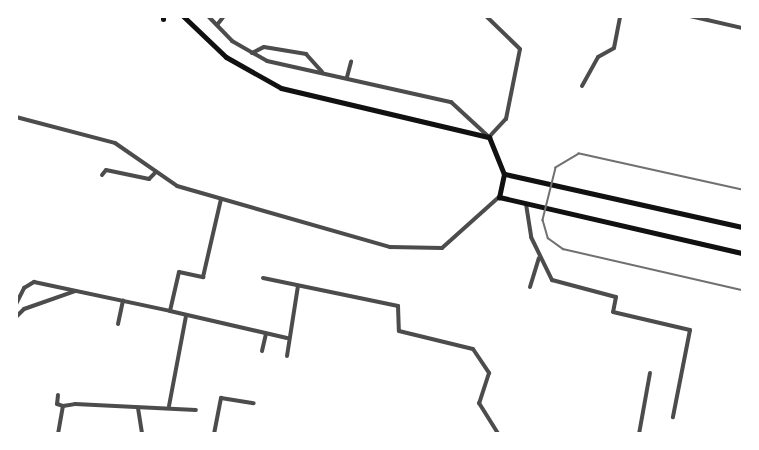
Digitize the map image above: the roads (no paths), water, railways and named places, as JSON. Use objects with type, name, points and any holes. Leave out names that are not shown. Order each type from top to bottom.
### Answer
[{"type":"main road","points":[[183,16],[212,46],[260,78],[376,111],[489,137],[504,174],[499,197],[742,253]]},
{"type":"main road","points":[[504,174],[742,227]]},
{"type":"street","points":[[208,16],[252,53],[451,102],[489,137],[506,118],[520,49],[486,16]]},
{"type":"street","points":[[216,25],[224,16]]},
{"type":"street","points":[[582,86],[598,57],[614,48],[620,16]]},
{"type":"street","points":[[690,16],[742,28]]},
{"type":"street","points":[[252,53],[264,47],[306,54],[323,72]]},
{"type":"street","points":[[347,77],[351,62]]},
{"type":"street","points":[[16,117],[116,144],[177,186],[390,247],[442,248],[499,197]]},
{"type":"street","points":[[102,175],[106,170],[149,179],[156,172]]},
{"type":"street","points":[[170,311],[179,272],[203,277],[221,199]]},
{"type":"street","points":[[526,204],[539,258],[546,273],[560,284],[616,297],[613,312],[690,330],[674,417]]},
{"type":"street","points":[[530,287],[539,258]]},
{"type":"street","points":[[263,278],[398,306],[399,331],[472,349],[489,373],[479,403],[498,434]]},
{"type":"street","points":[[16,304],[28,283],[76,291],[287,338]]},
{"type":"street","points":[[287,356],[287,338],[298,286]]},
{"type":"street","points":[[16,317],[76,291]]},
{"type":"street","points":[[118,324],[123,301]]},
{"type":"street","points":[[169,406],[186,316]]},
{"type":"street","points":[[262,351],[266,333]]},
{"type":"street","points":[[639,434],[651,373]]},
{"type":"street","points":[[58,395],[57,404],[63,406],[93,402],[138,408],[169,406],[196,410]]},
{"type":"street","points":[[214,434],[221,399],[254,403]]},
{"type":"street","points":[[58,434],[63,406]]},
{"type":"street","points":[[138,408],[142,434]]},
{"type":"tram line","points":[[742,190],[579,154],[556,168],[543,220],[548,238],[563,249],[742,290]]}]
